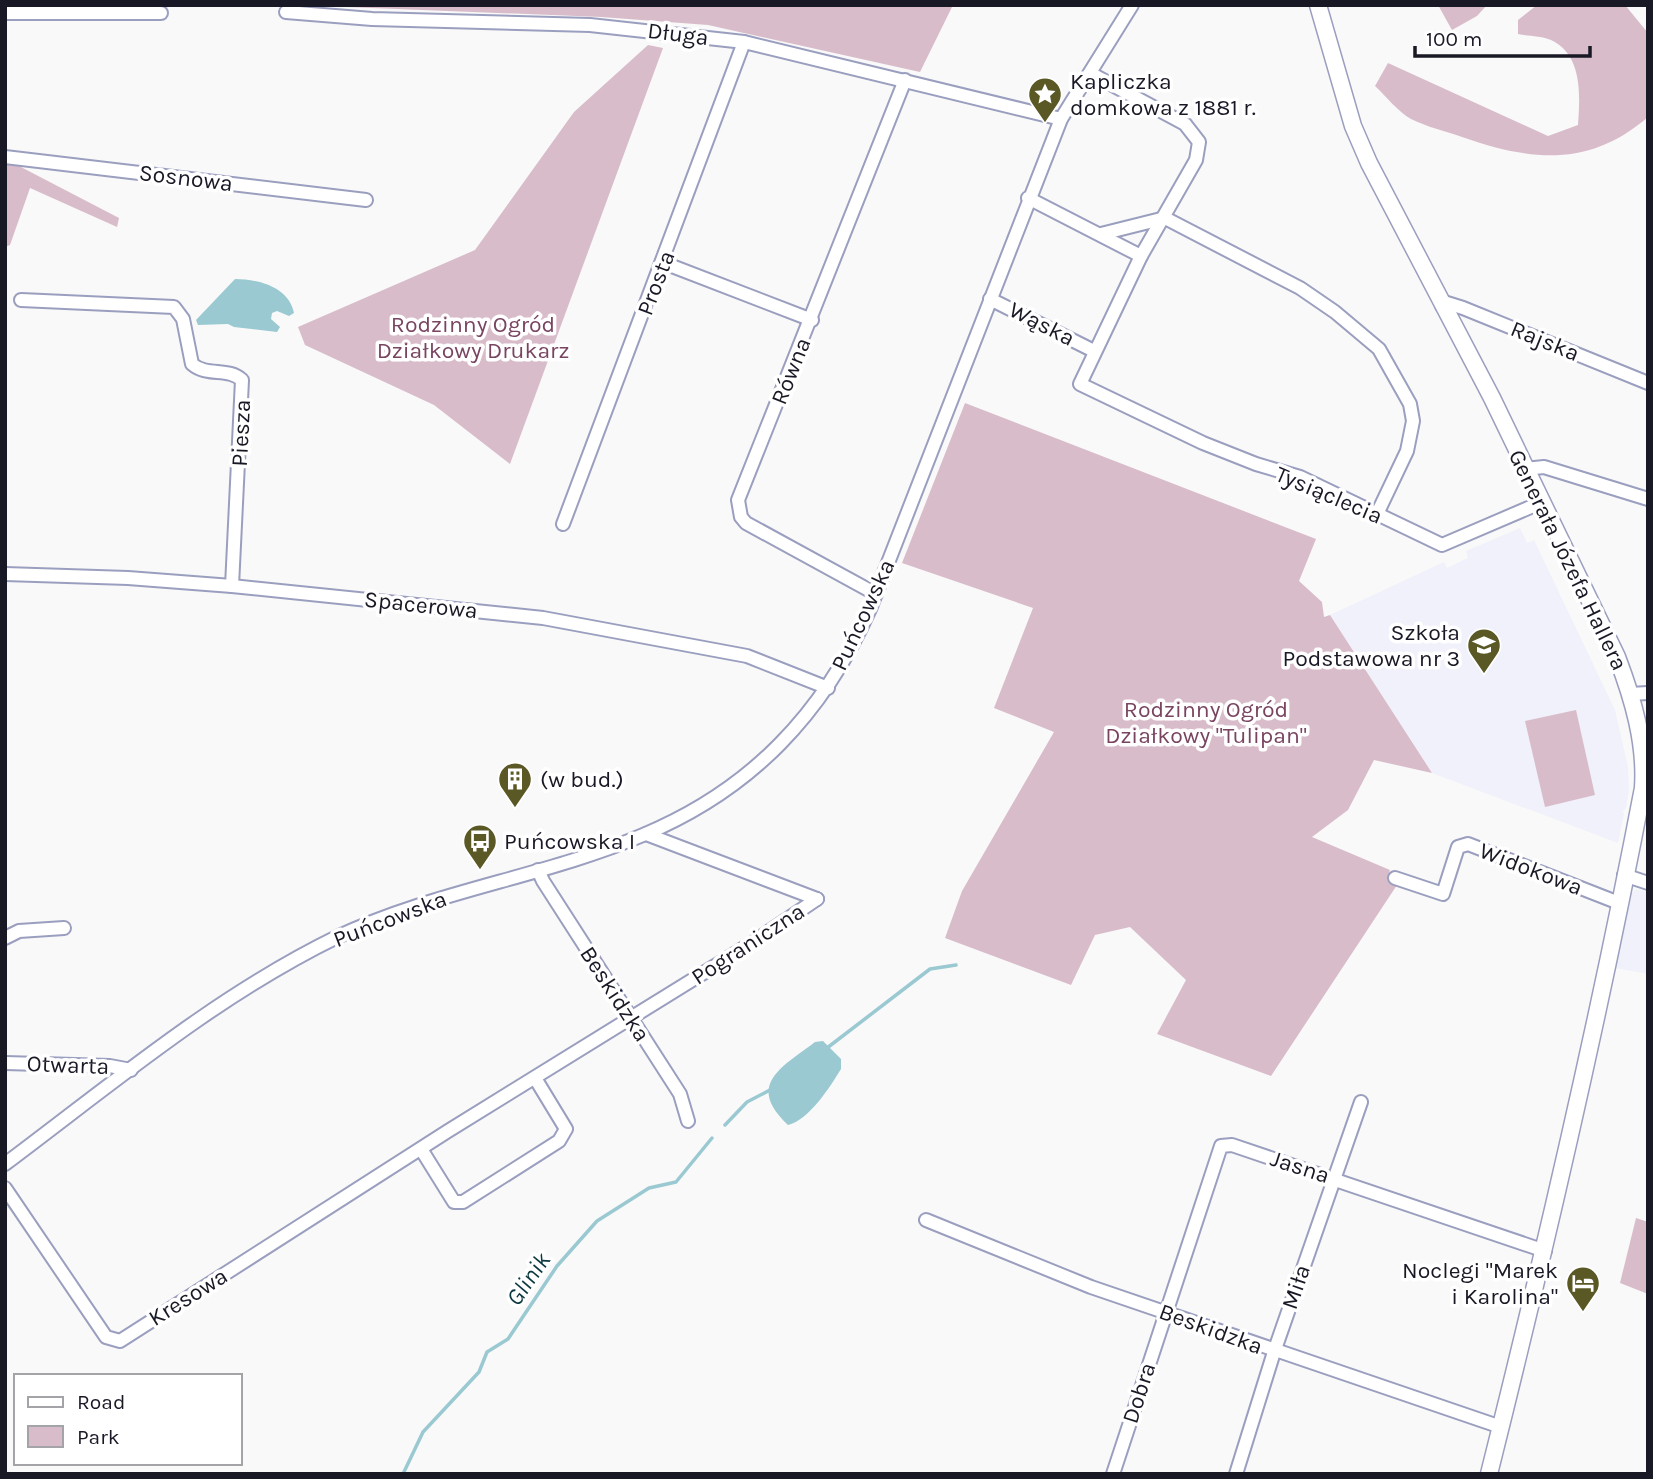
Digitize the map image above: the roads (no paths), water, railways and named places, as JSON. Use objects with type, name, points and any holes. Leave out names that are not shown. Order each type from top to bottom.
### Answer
[{"type":"street","name":"Puńcowska","points":[[5,1164],[260,978],[339,936],[455,894],[646,835],[709,799],[761,763],[828,688],[846,660],[876,594],[1060,119],[1132,5]]},
{"type":"street","name":"Generała Józefa Hallera","points":[[1318,5],[1353,126],[1442,306],[1492,398],[1524,469],[1618,657],[1630,694],[1644,770],[1619,903],[1545,1251],[1489,1474]]},
{"type":"street","name":"Długa","points":[[286,12],[372,19],[590,25],[744,42],[1060,119]]},
{"type":"street","points":[[5,13],[161,13]]},
{"type":"street","name":"Prosta","points":[[563,524],[664,262],[744,42]]},
{"type":"street","points":[[1090,73],[1185,124],[1199,142],[1196,160],[1141,256],[1094,351]]},
{"type":"street","name":"Równa","points":[[876,594],[747,523],[738,508],[738,500],[812,320],[905,80]]},
{"type":"street","name":"Sosnowa","points":[[5,157],[366,200]]},
{"type":"street","points":[[1028,198],[1141,256]]},
{"type":"street","points":[[1101,234],[1165,218],[1300,288],[1335,312],[1379,349],[1410,404],[1413,421],[1407,451],[1377,514]]},
{"type":"street","points":[[664,262],[812,320]]},
{"type":"street","name":"Wąska","points":[[990,299],[1094,351]]},
{"type":"street","name":"Piesza","points":[[21,300],[174,307],[183,319],[192,364],[205,371],[235,374],[242,380],[232,586]]},
{"type":"street","name":"Rajska","points":[[1442,306],[1447,303],[1463,308],[1648,383]]},
{"type":"street","name":"Tysiąclecia","points":[[1094,351],[1080,384],[1203,443],[1256,464],[1300,477],[1442,545],[1541,503]]},
{"type":"street","points":[[1524,469],[1544,467],[1648,499]]},
{"type":"street","name":"Spacerowa","points":[[5,574],[128,578],[232,586],[543,618],[747,656],[828,688]]},
{"type":"street","points":[[1630,694],[1648,693]]},
{"type":"street","name":"Pograniczna","points":[[630,1018],[817,899],[646,835]]},
{"type":"street","name":"Widokowa","points":[[1395,878],[1443,894],[1458,847],[1468,844],[1619,903]]},
{"type":"street","name":"Beskidzka","points":[[538,870],[680,1094],[688,1121]]},
{"type":"street","points":[[1624,875],[1648,883]]},
{"type":"street","points":[[5,938],[19,931],[64,928]]},
{"type":"street","name":"Kresowa","points":[[5,1188],[106,1337],[120,1341],[630,1018]]},
{"type":"street","name":"Otwarta","points":[[5,1063],[110,1066],[131,1070]]},
{"type":"street","points":[[421,1149],[454,1202],[463,1202],[559,1141],[566,1129],[535,1078]]},
{"type":"street","name":"Miła","points":[[1236,1474],[1274,1352],[1361,1102]]},
{"type":"street","name":"Jasna","points":[[1165,1312],[1221,1146],[1232,1145],[1334,1178],[1545,1251]]},
{"type":"street","name":"Beskidzka","points":[[926,1220],[1091,1287],[1274,1352],[1501,1427]]},
{"type":"street","name":"Dobra","points":[[1113,1474],[1165,1312]]},
{"type":"water","points":[[235,279],[271,286],[286,297],[294,313],[289,316],[277,311],[272,313],[271,319],[280,327],[277,332],[228,324],[198,325],[196,320]]},
{"type":"water","points":[[823,1041],[841,1059],[841,1069],[811,1110],[788,1125],[775,1111],[769,1099],[773,1078],[815,1042]]},
{"type":"waterway","name":"Glinik","points":[[827,1048],[930,969],[956,965]]},
{"type":"waterway","name":"Glinik","points":[[725,1125],[747,1102],[770,1090]]},
{"type":"waterway","name":"Glinik","points":[[403,1474],[423,1432],[479,1372],[487,1352],[508,1339],[557,1266],[597,1221],[649,1188],[676,1182],[712,1138]]},
{"type":"place","name":"Kapliczka domkowa z 1881 r.","points":[[1045,124]]},
{"type":"place","name":"Szkoła Podstawowa nr 3","points":[[1484,675]]},
{"type":"place","name":"(w bud.)","points":[[515,809]]},
{"type":"place","name":"Puńcowska I","points":[[480,871]]},
{"type":"place","name":"Noclegi \"Marek i Karolina\"","points":[[1583,1313]]},
{"type":"park label","name":"Rodzinny Ogród Działkowy Drukarz","points":[[473,337]]},
{"type":"park label","name":"Rodzinny Ogród Działkowy \"Tulipan\"","points":[[1206,722]]}]
